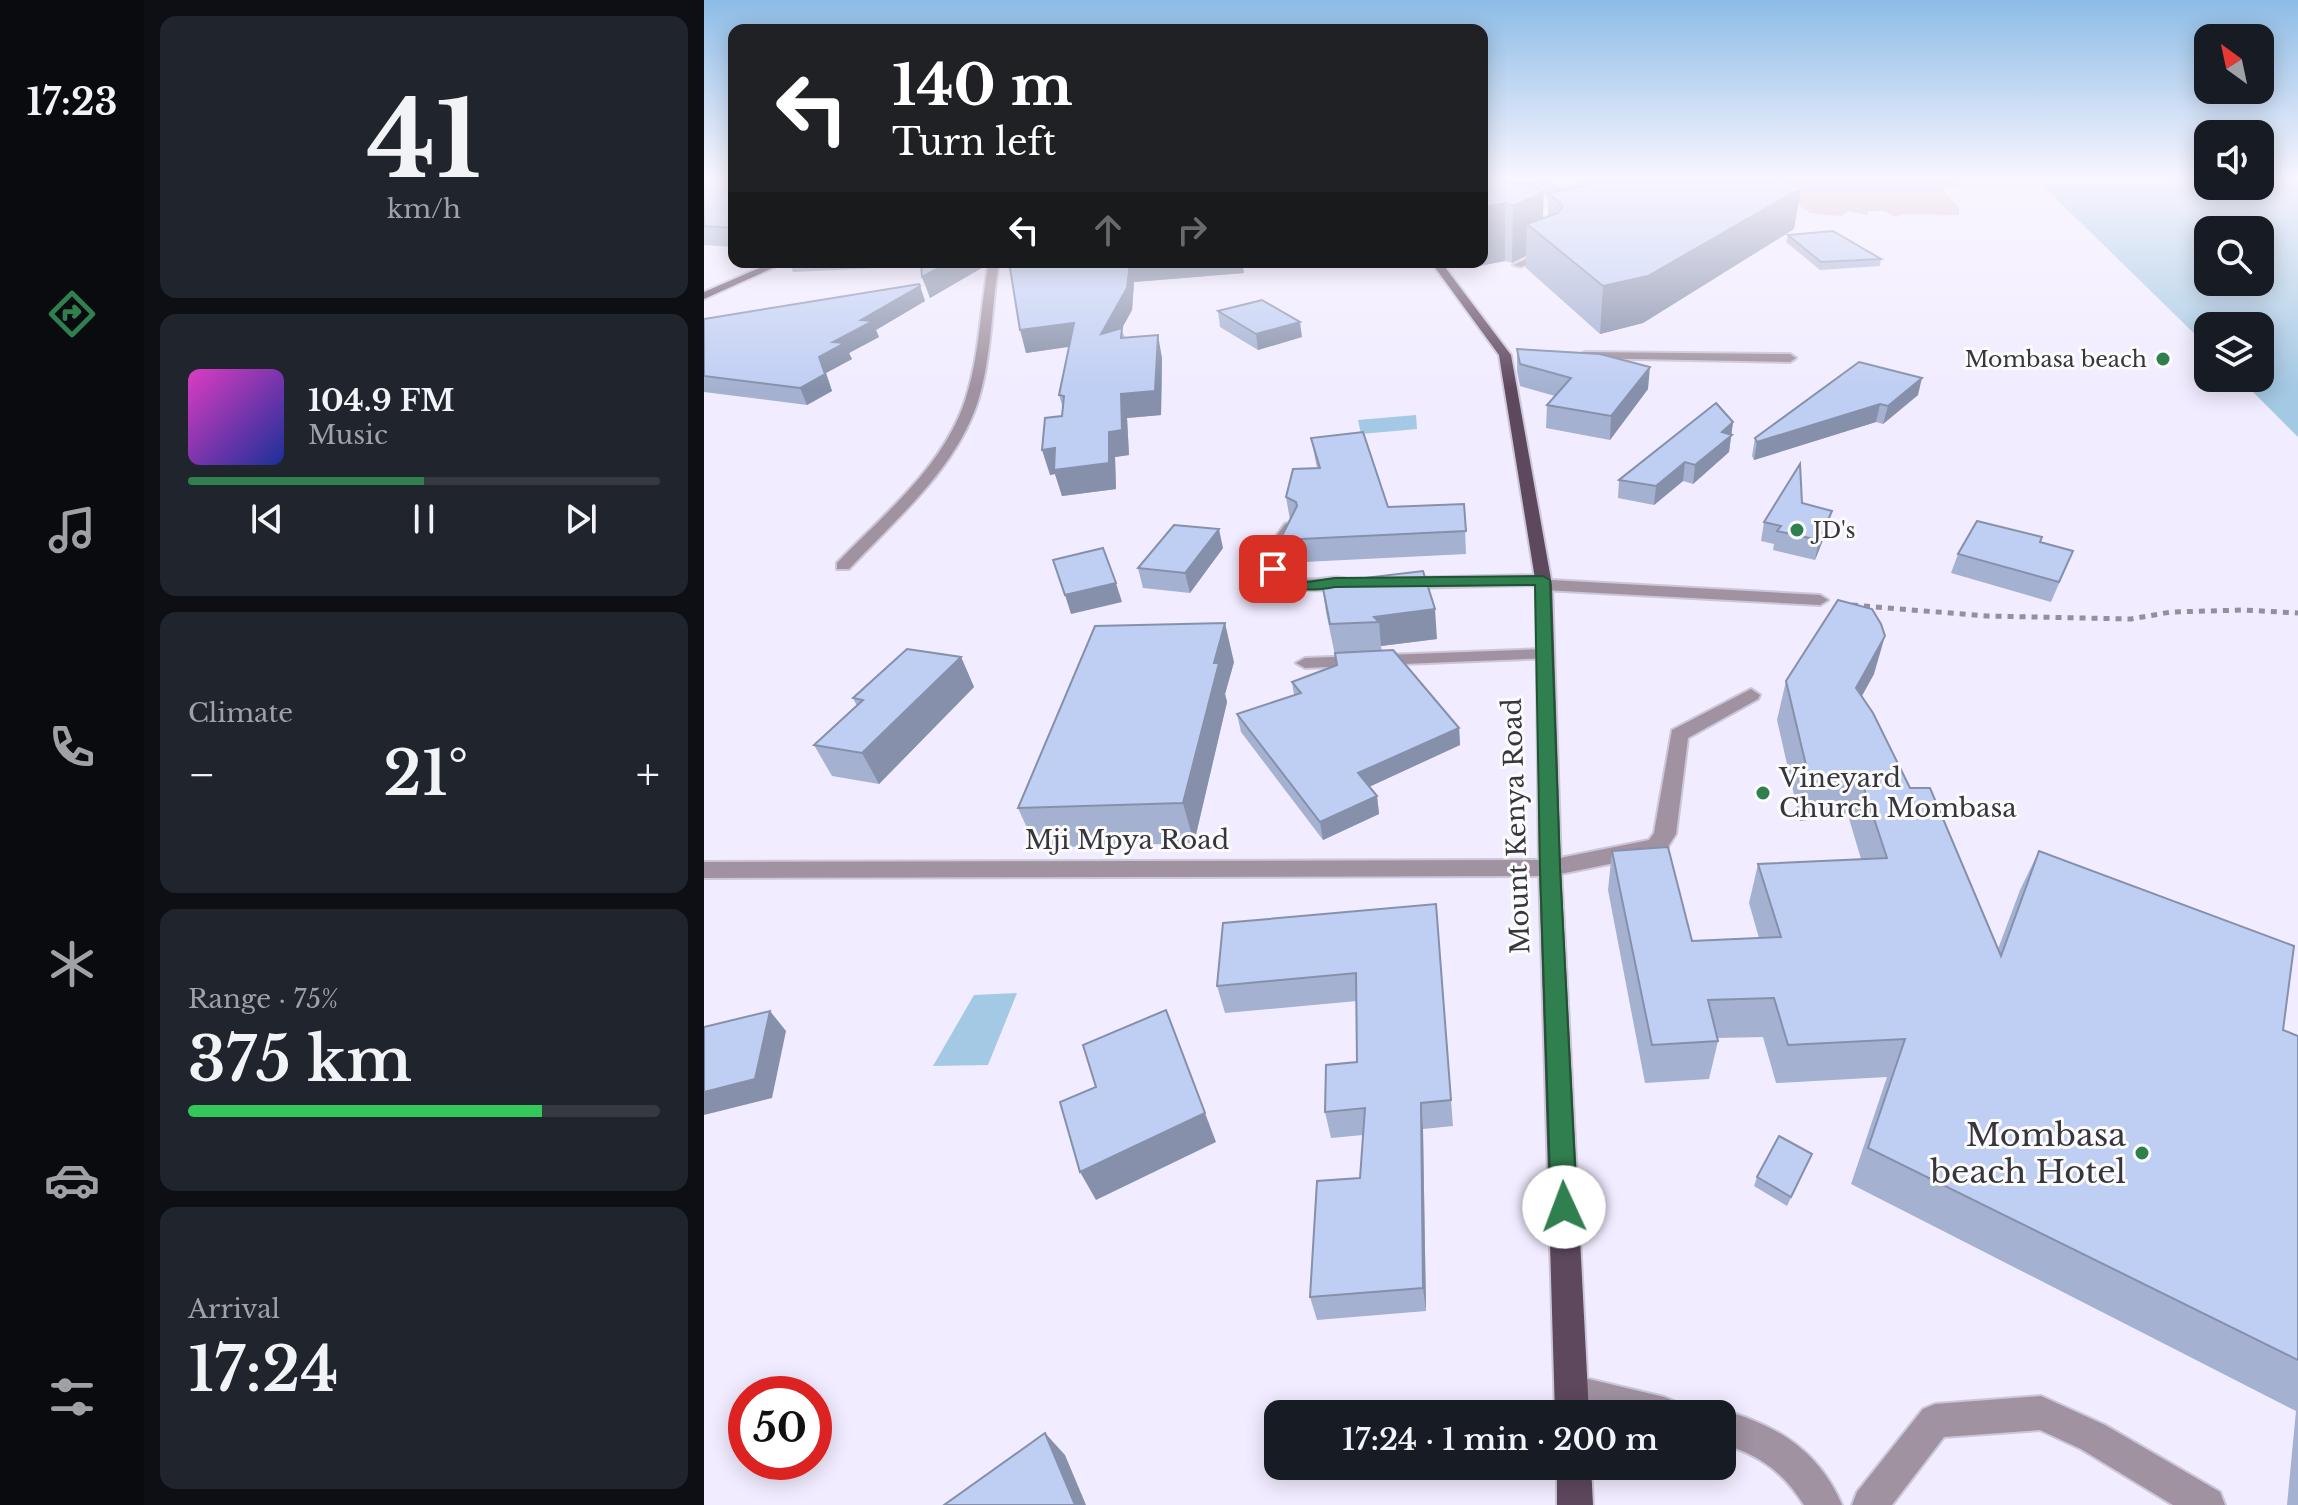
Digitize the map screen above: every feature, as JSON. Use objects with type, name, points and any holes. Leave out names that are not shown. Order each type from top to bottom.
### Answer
[{"type":"main road","points":[[704,296],[767,268]]},
{"type":"main road","name":"Mount Kenya Road","points":[[1441,268],[1513,355],[1543,583],[1550,868],[1572,1400]]},
{"type":"main road","points":[[1574,1480],[1575,1505]]},
{"type":"street","points":[[1518,265],[1553,248]]},
{"type":"street","points":[[843,566],[931,470],[959,433],[972,399],[993,268]]},
{"type":"street","points":[[1569,356],[1790,358]]},
{"type":"street","points":[[1290,527],[1270,562],[1286,581],[1308,587],[1335,583],[1360,584]]},
{"type":"street","points":[[1388,584],[1543,583],[1820,600]]},
{"type":"street","points":[[1305,663],[1545,654]]},
{"type":"street","name":"Mji Mpya Road","points":[[704,870],[1550,868],[1656,847],[1665,834],[1679,735],[1751,695]]},
{"type":"street","points":[[1870,1505],[1935,1421],[2041,1413],[2093,1437],[2207,1505]]},
{"type":"street","points":[[1736,1430],[1758,1436],[1803,1470],[1824,1505]]},
{"type":"path","points":[[1820,600],[1905,611],[1986,616],[2131,619],[2171,612],[2244,610],[2298,613]]},
{"type":"water","points":[[2107,248],[2194,248],[2194,296],[2274,296],[2274,248],[2298,248],[2298,437],[2253,392],[2274,392],[2274,312],[2194,312],[2194,333]]},
{"type":"water","points":[[1416,415],[1417,429],[1361,434],[1358,420]]},
{"type":"water","points":[[1017,993],[988,1065],[933,1066],[974,995]]},
{"type":"building","points":[[1557,248],[1696,248],[1648,276],[1603,286]]},
{"type":"building","points":[[1804,248],[1863,248],[1881,259],[1821,262]]},
{"type":"building","points":[[921,268],[939,268],[922,277]]},
{"type":"building","points":[[1010,268],[1129,268],[1127,288],[1101,334],[1122,328],[1121,338],[1158,335],[1155,391],[1121,394],[1122,430],[1109,432],[1109,463],[1054,470],[1055,448],[1042,450],[1045,418],[1062,416],[1064,396],[1059,395],[1074,323],[1020,330]]},
{"type":"building","points":[[919,284],[861,320],[873,321],[833,342],[845,343],[819,357],[825,374],[800,388],[704,376],[704,319]]},
{"type":"building","points":[[1262,300],[1300,322],[1256,334],[1218,311]]},
{"type":"building","points":[[1517,349],[1600,354],[1650,367],[1611,416],[1547,405],[1571,378],[1520,364]]},
{"type":"building","points":[[1859,362],[1922,378],[1888,406],[1880,404],[1757,442],[1755,438]]},
{"type":"building","points":[[1716,403],[1733,422],[1722,432],[1732,435],[1695,465],[1685,462],[1656,486],[1619,480]]},
{"type":"building","points":[[1363,432],[1388,507],[1464,504],[1466,531],[1280,540],[1297,506],[1296,502],[1286,497],[1293,469],[1320,468],[1311,438]]},
{"type":"building","points":[[1800,464],[1802,503],[1832,511],[1819,540],[1777,531],[1781,526],[1764,522]]},
{"type":"building","points":[[1977,521],[2042,537],[2040,542],[2073,551],[2059,582],[1958,554]]},
{"type":"building","points":[[1174,525],[1219,529],[1185,573],[1138,568]]},
{"type":"building","points":[[1103,548],[1116,583],[1065,595],[1053,560]]},
{"type":"building","points":[[1423,571],[1435,609],[1374,617],[1379,622],[1330,624],[1322,583]]},
{"type":"building","name":"Mombasa beach Hotel","points":[[1838,600],[1872,609],[1881,624],[1885,636],[1856,688],[1873,713],[1910,788],[1930,788],[2001,956],[2039,851],[2294,946],[2283,1030],[2298,1036],[2298,1360],[1868,1148],[1905,1039],[1788,1045],[1774,998],[1708,1000],[1718,1041],[1652,1045],[1612,851],[1668,847],[1692,941],[1781,937],[1758,864],[1887,858],[1860,776],[1810,782],[1786,681]]},
{"type":"building","points":[[1225,623],[1214,663],[1219,663],[1183,803],[1018,808],[1095,626]]},
{"type":"building","points":[[907,649],[961,657],[862,753],[814,745],[863,700],[853,698]]},
{"type":"building","points":[[1393,650],[1459,728],[1358,773],[1377,796],[1320,822],[1237,714],[1301,693],[1292,682],[1337,665],[1335,653]]},
{"type":"building","points":[[1436,904],[1451,1100],[1421,1103],[1423,1288],[1310,1297],[1317,1181],[1360,1178],[1365,1108],[1325,1112],[1326,1065],[1357,1062],[1356,973],[1217,986],[1223,923]]},
{"type":"building","points":[[1166,1010],[1205,1113],[1080,1172],[1060,1102],[1096,1087],[1083,1045]]},
{"type":"building","points":[[770,1011],[755,1079],[704,1092],[704,1027]]},
{"type":"building","points":[[1779,1136],[1812,1154],[1791,1197],[1757,1177]]},
{"type":"building","points":[[1045,1433],[1075,1505],[944,1505]]},
{"type":"place","name":"Mombasa beach","points":[[2163,359]]},
{"type":"place","name":"JD's","points":[[1797,530]]},
{"type":"place","name":"Vineyard Church Mombasa","points":[[1763,793]]},
{"type":"place","name":"Mombasa beach Hotel","points":[[2142,1153]]},
{"type":"route","points":[[1273,569],[1286,581],[1308,587],[1335,583],[1543,580],[1550,868],[1564,1207]]}]
